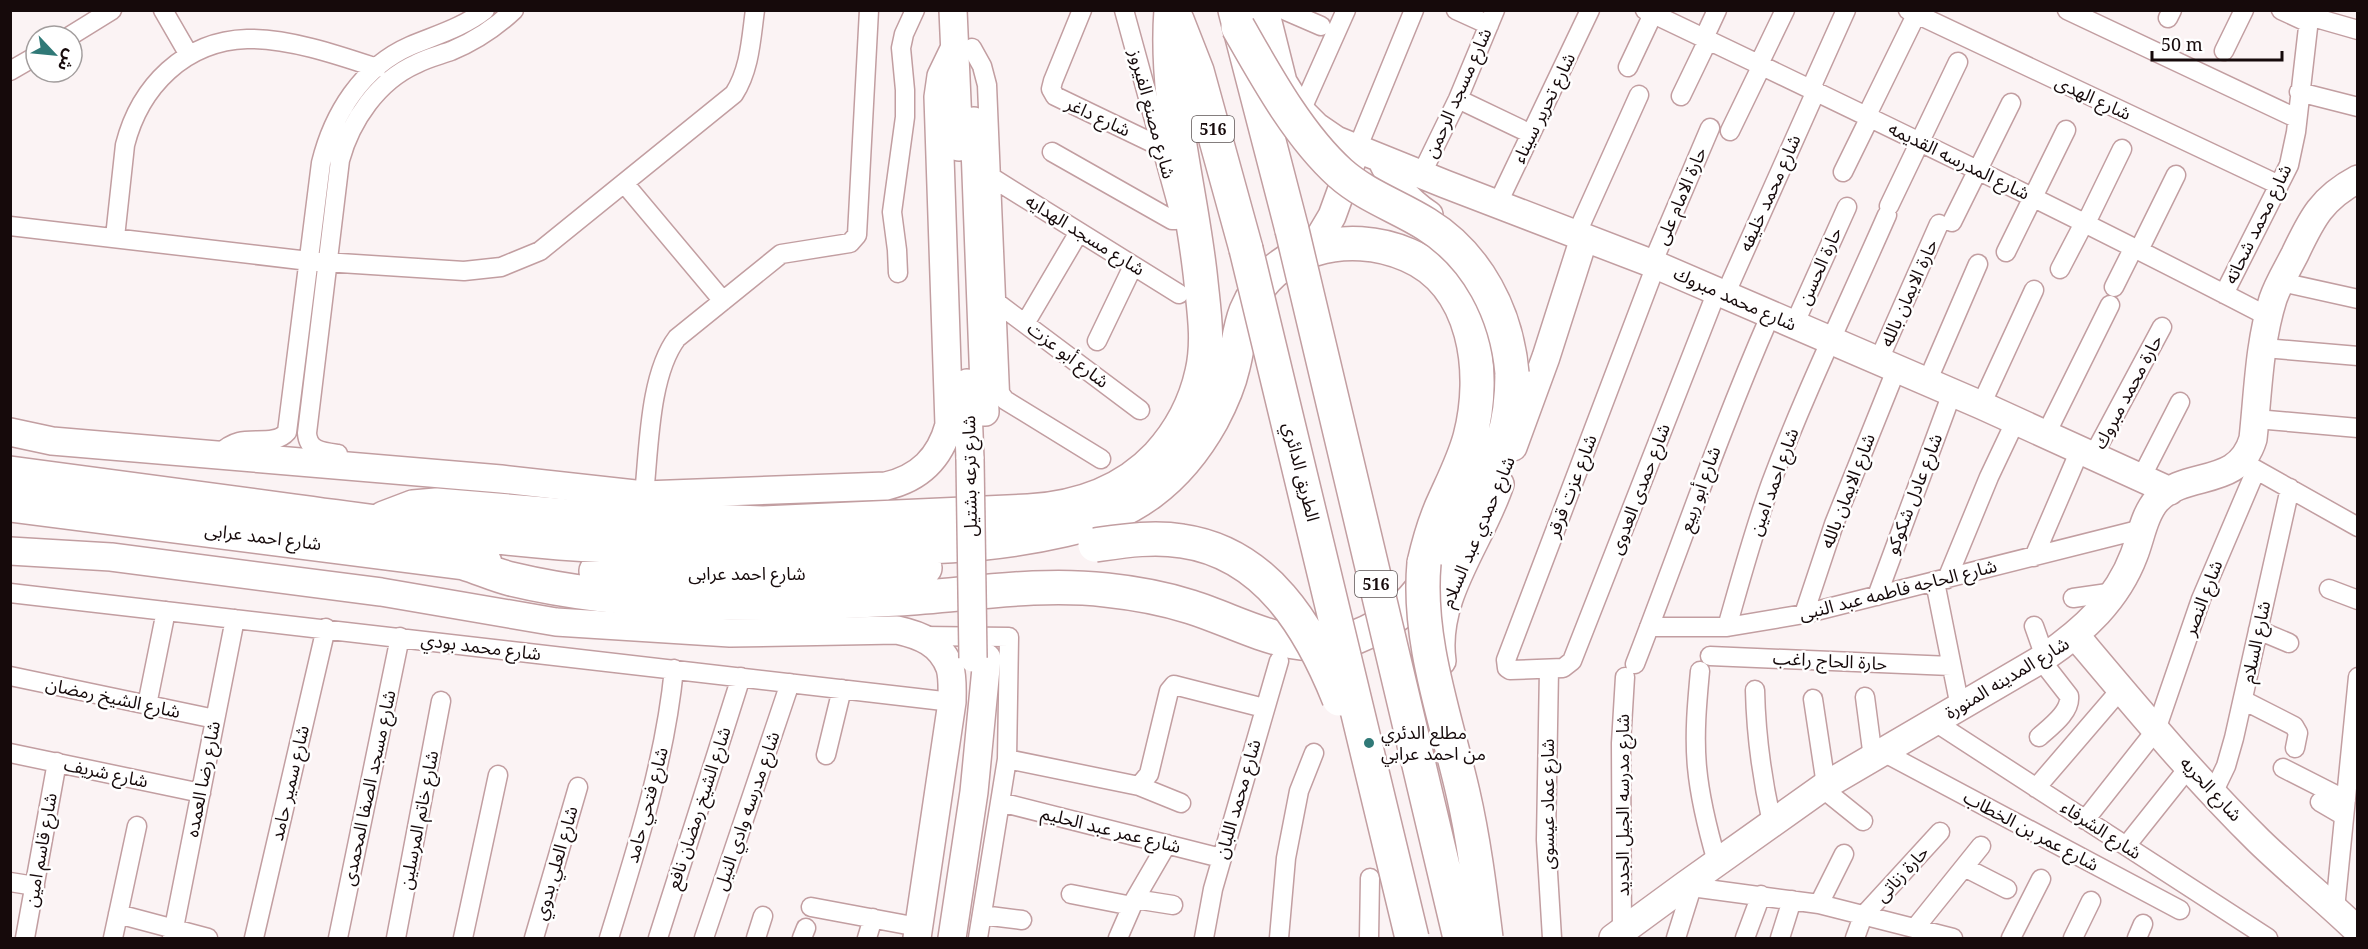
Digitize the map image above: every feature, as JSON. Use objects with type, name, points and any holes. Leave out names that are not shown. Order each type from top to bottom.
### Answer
[{"type":"highway","name":"الطريق الدائري","points":[[1172,10],[1197,71],[1246,249],[1412,939]]},
{"type":"highway","points":[[375,522],[413,507],[436,505],[568,516],[763,523],[1036,510],[1081,504],[1129,481],[1169,444],[1184,421],[1195,397],[1202,371],[1205,344],[1198,250],[1173,97],[1170,52],[1172,10]]},
{"type":"highway","points":[[464,563],[508,578],[552,587],[677,600],[780,602],[898,599],[1039,587],[1104,590],[1147,596],[1190,607],[1274,639],[1300,644],[1327,644],[1353,638],[1378,627],[1400,612],[1448,549],[1501,463],[1512,373],[1503,324],[1488,289],[1477,273],[1439,233],[1371,195],[1329,162],[1280,97],[1246,16]]},
{"type":"highway","name":"516","points":[[1246,16],[1302,239],[1460,939]]},
{"type":"highway","points":[[1302,239],[1362,243],[1405,253],[1429,267],[1439,276],[1450,287],[1466,314],[1475,363],[1474,417],[1464,457],[1437,518],[1424,562],[1423,613],[1441,706],[1463,794],[1476,860],[1486,939]]},
{"type":"highway","name":"شارع احمد عرابى","points":[[16,490],[375,522],[551,542],[712,550],[952,547],[1030,538],[1090,524],[1131,507],[1149,494],[1182,462],[1209,426],[1220,405],[1233,368],[1239,332],[1251,301],[1271,274],[1284,264],[1302,239]]},
{"type":"highway","name":"شارع احمد عرابى","points":[[16,490],[464,563],[514,564],[633,574],[834,574],[955,566],[1031,558],[1095,544],[1159,539],[1182,540],[1226,554],[1264,578],[1280,595],[1306,629],[1327,666],[1368,761]]},
{"type":"street","points":[[84,27],[112,10]]},
{"type":"street","points":[[163,10],[189,55]]},
{"type":"street","points":[[407,471],[393,460],[321,452],[309,442],[308,419],[318,262],[321,163],[341,110],[351,95],[377,68],[408,47],[445,34],[485,10]]},
{"type":"street","points":[[218,455],[239,442],[279,439],[287,432],[318,262],[340,160],[349,134],[366,106],[376,93],[402,72],[472,40],[514,10]]},
{"type":"street","points":[[10,226],[318,262],[464,271],[501,267],[540,251],[734,94],[747,67],[754,10]]},
{"type":"street","points":[[644,495],[656,392],[668,350],[676,338],[781,254],[850,243],[857,235],[869,10]]},
{"type":"street","points":[[898,273],[892,212],[905,117],[901,48],[904,34],[915,10]]},
{"type":"street","name":"شارع ترعه بشتيل","points":[[953,10],[964,48],[982,66],[987,85],[1000,393],[1005,400],[1101,459]]},
{"type":"street","name":"شارع ترعه بشتيل","points":[[952,939],[974,792],[980,658],[979,459],[964,48],[970,10]]},
{"type":"street","name":"شارع داغر","points":[[1082,10],[1053,81],[1051,89],[1055,96],[1161,147]]},
{"type":"street","points":[[1284,10],[1321,26]]},
{"type":"street","points":[[1301,111],[1346,10]]},
{"type":"street","points":[[1302,239],[1332,216],[1369,154],[1414,10]]},
{"type":"street","points":[[1456,10],[1492,18]]},
{"type":"street","name":"شارع تحرير سيناء","points":[[1497,205],[1590,10]]},
{"type":"street","points":[[1681,96],[1717,10]]},
{"type":"street","points":[[1730,131],[1785,10]]},
{"type":"street","name":"شارع محمد خليفه","points":[[1721,293],[1814,90],[1846,10]]},
{"type":"street","points":[[2067,10],[2296,118]]},
{"type":"street","points":[[2224,51],[2244,10]]},
{"type":"street","points":[[2281,10],[2358,30]]},
{"type":"street","name":"شارع مصنع الفيروز","points":[[1052,152],[1172,220],[1178,217],[1179,211],[1121,12]]},
{"type":"street","points":[[1628,67],[1649,12]]},
{"type":"street","name":"شارع المدرسه القديمه","points":[[1649,12],[1920,141],[2136,248],[2268,317]]},
{"type":"street","points":[[1843,172],[1912,13]]},
{"type":"street","name":"شارع الهدى","points":[[1912,13],[2279,185]]},
{"type":"street","name":"شارع محمد مبروك","points":[[1246,16],[1301,111],[1317,127],[1336,140],[1497,205],[1654,264],[2016,420],[2170,491]]},
{"type":"street","name":"شارع محمد شحاته","points":[[2224,294],[2289,165],[2293,149],[2309,16]]},
{"type":"street","name":"شارع مسجد الرحمن","points":[[1421,175],[1458,99],[1492,18]]},
{"type":"street","points":[[115,237],[125,145],[133,118],[156,82],[189,55],[224,42],[261,39],[323,52],[377,68]]},
{"type":"street","points":[[10,432],[52,441],[407,471],[644,495],[886,486],[911,478],[931,462],[939,451],[947,432],[950,411],[938,97],[941,76],[964,48]]},
{"type":"street","name":"شارع احمد امين","points":[[1727,627],[1755,530],[1772,482],[1888,211],[1958,62]]},
{"type":"street","points":[[10,71],[24,63]]},
{"type":"street","points":[[2299,92],[2358,107]]},
{"type":"street","points":[[1580,237],[1639,95]]},
{"type":"street","points":[[1458,99],[1531,134]]},
{"type":"street","name":"حارة الايمان بالله","points":[[1887,366],[1946,223],[1978,170],[2011,103]]},
{"type":"street","name":"حارة الامام على","points":[[1654,264],[1710,128]]},
{"type":"street","points":[[2006,252],[2066,130]]},
{"type":"street","points":[[2060,269],[2122,149]]},
{"type":"street","points":[[1369,154],[1386,171],[1402,193],[1478,253],[1502,284],[1522,335],[1529,404]]},
{"type":"street","points":[[2114,287],[2176,175]]},
{"type":"street","name":"شارع مسجد الهدايه","points":[[991,177],[1179,294]]},
{"type":"street","points":[[2358,178],[2337,190],[2320,207],[2306,230],[2274,297],[2268,317],[2249,466],[2358,527]]},
{"type":"street","points":[[624,183],[723,301]]},
{"type":"street","name":"حارة الحسن","points":[[1782,320],[1847,207]]},
{"type":"street","points":[[1026,322],[1079,232]]},
{"type":"street","name":"شارع حمدي عبد السلام","points":[[1500,939],[1469,774],[1443,669],[1439,642],[1443,615],[1494,501],[1501,463],[1529,404],[1580,237]]},
{"type":"street","name":"شارع عزت قرقر","points":[[1549,669],[1510,670],[1507,668],[1506,660],[1654,264]]},
{"type":"street","points":[[1927,382],[1978,264]]},
{"type":"street","points":[[1097,341],[1133,266]]},
{"type":"street","points":[[2281,282],[2358,299]]},
{"type":"street","points":[[1981,405],[2034,290]]},
{"type":"street","name":"شارع حمدى العدوى","points":[[1549,669],[1567,667],[1572,661],[1721,293]]},
{"type":"street","name":"شارع أبو عزت","points":[[996,302],[1026,322],[1140,410]]},
{"type":"street","points":[[2046,434],[2110,305]]},
{"type":"street","name":"شارع أبو ربيع","points":[[1630,671],[1649,627],[1735,396],[1782,320]]},
{"type":"street","name":"حارة محمد مبروك","points":[[2034,557],[2087,453],[2162,327]]},
{"type":"street","points":[[2264,348],[2358,356]]},
{"type":"street","name":"شارع الايمان بالله","points":[[1804,614],[1887,366]]},
{"type":"street","name":"شارع عادل شكوكو","points":[[1877,596],[1952,393]]},
{"type":"street","points":[[2141,478],[2180,402]]},
{"type":"street","points":[[2256,418],[2358,428]]},
{"type":"street","points":[[1960,707],[1951,666],[1941,580],[2016,420]]},
{"type":"street","name":"شارع المدينه المنورة","points":[[1618,936],[1688,886],[1717,862],[1824,787],[2043,658],[2076,636],[2115,592],[2134,555],[2147,516],[2157,501],[2170,491],[2249,466]]},
{"type":"street","name":"شارع النصر","points":[[2085,820],[2156,730],[2249,466]]},
{"type":"street","name":"شارع السلام","points":[[2213,793],[2226,766],[2243,700],[2290,488]]},
{"type":"street","name":"شارع الحاجه فاطمه عبد النبى","points":[[1649,627],[1727,627],[1804,614],[2142,529]]},
{"type":"street","points":[[10,551],[111,557],[345,588],[556,622],[730,633],[897,630],[922,636],[1009,637],[1007,759],[978,939]]},
{"type":"street","points":[[2329,589],[2358,600]]},
{"type":"street","name":"شارع محمد بودي","points":[[10,592],[952,702]]},
{"type":"street","points":[[2073,598],[2115,592]]},
{"type":"street","points":[[147,705],[165,610]]},
{"type":"street","name":"شارع رضا العمده","points":[[173,934],[235,619]]},
{"type":"street","points":[[2034,626],[2043,658],[2069,696],[2066,709],[2039,737]]},
{"type":"street","name":"شارع سمير حامد","points":[[254,939],[326,628]]},
{"type":"street","points":[[2258,630],[2289,643]]},
{"type":"street","points":[[811,907],[873,918],[924,935],[952,702],[950,668],[937,648],[922,636]]},
{"type":"street","name":"شارع الحريه","points":[[2076,636],[2213,793],[2260,842],[2358,931]]},
{"type":"street","name":"شارع مسجد الصفا المحمدى","points":[[338,939],[400,637]]},
{"type":"street","name":"شارع ترعه بشتيل","points":[[924,935],[954,850],[980,658]]},
{"type":"street","name":"شارع محمد اللبان","points":[[1204,939],[1221,858],[1279,661]]},
{"type":"street","name":"حارة الحاج راغب","points":[[1717,862],[1704,816],[1697,767],[1695,719],[1705,663],[1951,666]]},
{"type":"street","name":"شارع فتحي حامد","points":[[609,939],[648,806],[670,712],[674,669]]},
{"type":"street","name":"شارع عماد عيسوى","points":[[1549,669],[1546,840],[1552,939]]},
{"type":"street","name":"شارع مدرسه الجيل الجديد","points":[[1618,936],[1621,743],[1630,671]]},
{"type":"street","name":"شارع الشيخ رمضان","points":[[10,676],[215,719]]},
{"type":"street","name":"شارع الشيخ رمضان نافع","points":[[658,939],[741,677]]},
{"type":"street","points":[[2335,909],[2345,808],[2353,774],[2358,677]]},
{"type":"street","name":"شارع مدرسه وادي النيل","points":[[704,939],[790,683]]},
{"type":"street","points":[[1139,786],[1149,774],[1169,691],[1174,686],[1178,685],[1264,708]]},
{"type":"street","points":[[826,755],[842,689]]},
{"type":"street","points":[[2036,788],[2121,689]]},
{"type":"street","points":[[1755,690],[1756,736],[1762,782],[1772,823]]},
{"type":"street","points":[[1865,697],[1878,755]]},
{"type":"street","points":[[1813,699],[1824,787],[1863,821]]},
{"type":"street","points":[[2243,700],[2294,726],[2298,733],[2295,748]]},
{"type":"street","name":"شارع خاتم المرسلين","points":[[396,939],[441,701]]},
{"type":"street","name":"شارع الشرفاء","points":[[1935,722],[2268,939]]},
{"type":"street","name":"شارع شريف","points":[[10,753],[201,793]]},
{"type":"street","points":[[1279,939],[1286,858],[1299,791],[1314,753]]},
{"type":"street","name":"شارع عمر بن الخطاب","points":[[1878,755],[2180,910]]},
{"type":"street","points":[[1007,759],[1139,786],[1181,803]]},
{"type":"street","name":"شارع قاسم امين","points":[[25,939],[57,762]]},
{"type":"street","points":[[2126,846],[2190,767]]},
{"type":"street","points":[[2283,768],[2345,808]]},
{"type":"street","points":[[463,939],[498,775]]},
{"type":"street","name":"شارع العلي بدوي","points":[[534,939],[578,787]]},
{"type":"street","name":"شارع عمر عبد الحليم","points":[[1000,802],[1221,858]]},
{"type":"street","points":[[2320,802],[2345,808]]},
{"type":"street","points":[[112,939],[137,826]]},
{"type":"street","name":"حارة زناتى","points":[[1863,916],[1940,832]]},
{"type":"street","points":[[1118,939],[1133,902],[1167,844]]},
{"type":"street","points":[[1915,928],[1982,846]]},
{"type":"street","points":[[1819,904],[1844,854]]},
{"type":"street","points":[[1964,867],[2007,889]]},
{"type":"street","points":[[1369,939],[1370,878]]},
{"type":"street","points":[[2011,939],[2041,879]]},
{"type":"street","points":[[10,882],[35,886]]},
{"type":"street","points":[[1677,939],[1688,886],[1819,904],[1915,928],[1945,938]]},
{"type":"street","points":[[1071,894],[1173,905]]},
{"type":"street","points":[[1745,939],[1761,895]]},
{"type":"street","points":[[1779,939],[1792,900]]},
{"type":"street","points":[[2073,939],[2091,900]]},
{"type":"street","points":[[118,914],[173,934],[208,939]]},
{"type":"street","points":[[982,915],[1022,920]]},
{"type":"street","points":[[756,939],[763,916]]},
{"type":"street","points":[[1855,939],[1863,916]]},
{"type":"street","points":[[867,939],[873,918]]},
{"type":"place","name":"مطلع الدئري من احمد عرابي","points":[[1369,743]]}]
